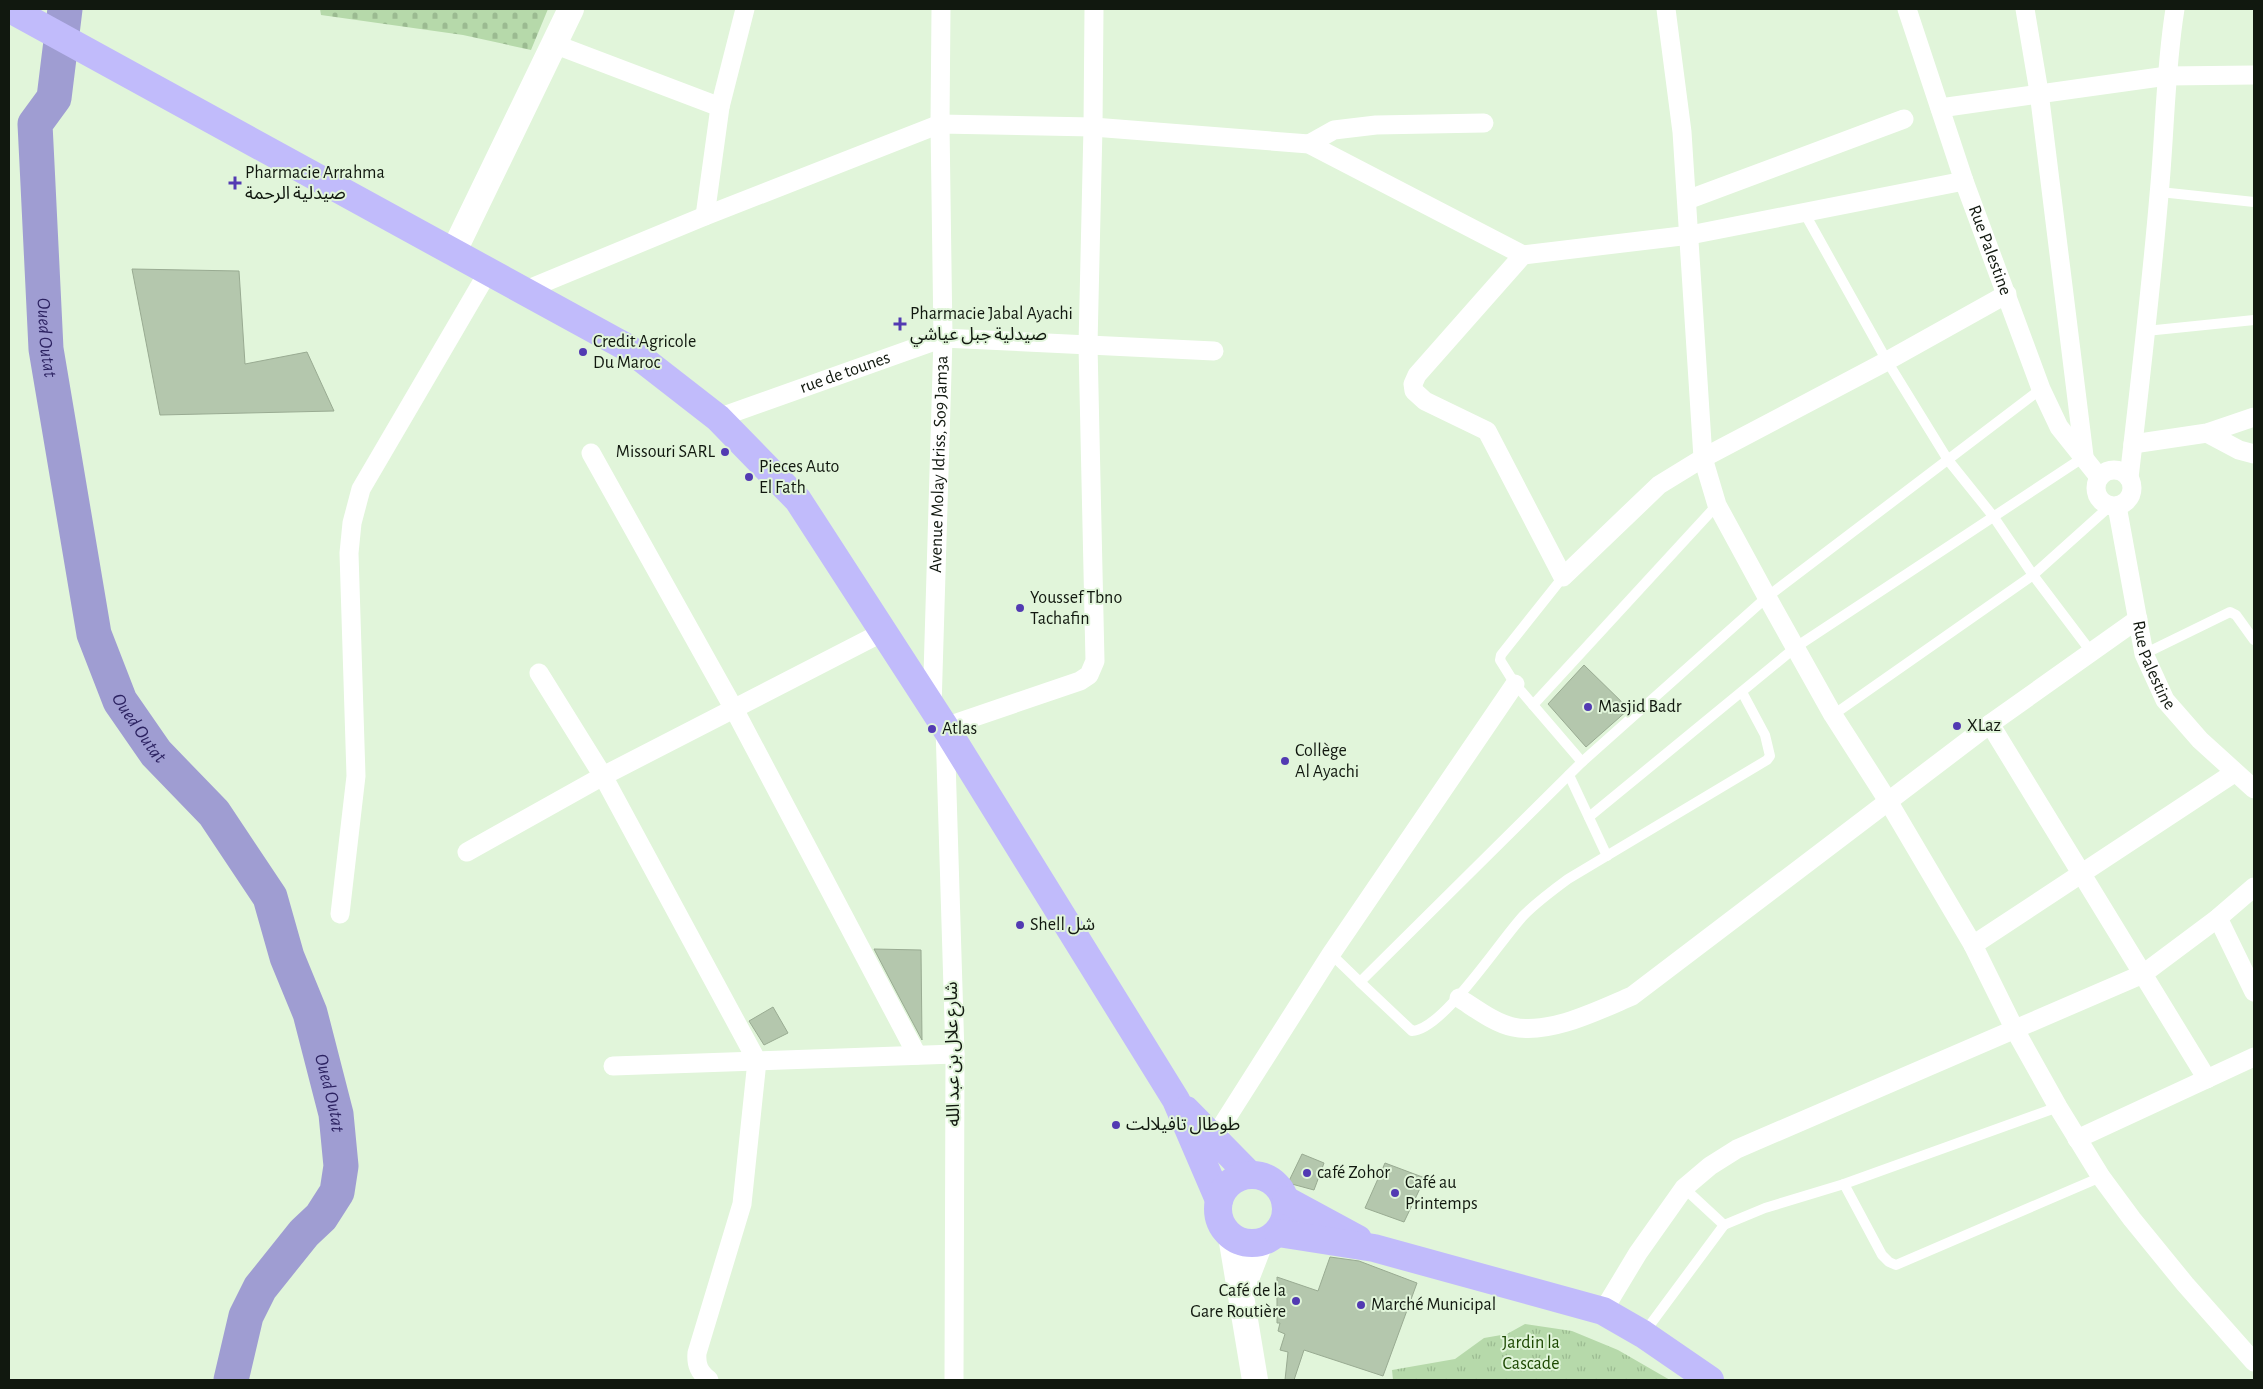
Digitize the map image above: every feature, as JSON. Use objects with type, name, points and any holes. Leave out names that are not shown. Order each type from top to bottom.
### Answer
[{"type":"main road","points":[[10,9],[453,253],[526,290],[628,348],[718,418],[798,500],[883,632],[1176,1100],[1219,1200]]},
{"type":"main road","points":[[1176,1100],[1250,1175]]},
{"type":"main road","points":[[1269,1238],[1284,1223],[1287,1211],[1286,1200],[1281,1189],[1272,1181],[1262,1176],[1250,1175],[1231,1182],[1219,1200],[1220,1220],[1231,1236],[1250,1244],[1269,1238],[1374,1248],[1603,1311],[1643,1334],[1710,1380]]},
{"type":"main road","points":[[1286,1200],[1374,1248]]},
{"type":"street","points":[[453,253],[571,9]]},
{"type":"street","points":[[705,216],[720,107],[745,9]]},
{"type":"street","name":"Avenue Molay Idriss, So9 Jam3a","points":[[938,718],[943,338],[940,124],[941,9]]},
{"type":"street","points":[[938,718],[1080,681],[1089,675],[1092,668],[1095,651],[1088,345],[1094,127],[1094,9]]},
{"type":"street","points":[[1666,9],[1682,132],[1703,458],[1717,505],[1833,715],[1888,801],[1973,945],[2015,1030],[2058,1108],[2101,1177],[2179,1277],[2254,1362]]},
{"type":"street","name":"Rue Palestine","points":[[1907,9],[1964,181],[2041,389],[2059,426],[2099,477]]},
{"type":"street","points":[[2025,9],[2039,92],[2084,457]]},
{"type":"street","points":[[2129,478],[2118,471],[2111,470],[2099,477],[2096,484],[2098,498],[2114,506],[2129,498],[2132,485],[2129,478],[2160,192],[2167,76],[2177,12]]},
{"type":"street","points":[[554,44],[720,107]]},
{"type":"street","points":[[1940,108],[2039,92],[2167,76],[2254,75]]},
{"type":"street","points":[[1687,200],[1904,119]]},
{"type":"street","points":[[1309,144],[1334,130],[1376,124],[1484,123]]},
{"type":"street","points":[[526,290],[705,216],[940,124],[1094,127],[1309,144],[1523,255],[1690,235],[1805,214],[1964,181]]},
{"type":"street","points":[[1523,255],[1418,375],[1413,384],[1414,391],[1425,401],[1487,432],[1564,577],[1659,485],[1703,458],[1887,361],[2007,294]]},
{"type":"street","points":[[340,914],[356,776],[349,553],[352,523],[361,489],[488,272]]},
{"type":"street","name":"rue de tounes","points":[[718,418],[943,338],[1214,351]]},
{"type":"street","points":[[2133,444],[2207,432],[2254,417]]},
{"type":"street","points":[[2207,432],[2239,450],[2254,454]]},
{"type":"street","points":[[591,453],[734,709],[917,1055]]},
{"type":"street","name":"Rue Palestine","points":[[2114,506],[2144,654],[2165,700],[2200,740],[2234,773],[2254,789]]},
{"type":"street","points":[[1459,998],[1494,1020],[1513,1027],[1536,1029],[1585,1016],[1632,996],[1990,724],[2138,619]]},
{"type":"street","points":[[467,852],[603,776],[883,632]]},
{"type":"street","points":[[538,673],[603,776],[757,1061],[742,1204],[697,1352],[696,1362],[700,1371],[709,1380]]},
{"type":"street","points":[[1214,1138],[1331,954],[1515,684]]},
{"type":"street","name":"شارع علال بن عبد الله","points":[[938,718],[955,1054],[954,1380]]},
{"type":"street","points":[[1990,724],[2207,1079]]},
{"type":"street","points":[[1973,945],[2234,773]]},
{"type":"street","points":[[1603,1311],[1638,1253],[1684,1188],[1710,1166],[1737,1149],[2143,974],[2218,918],[2254,887]]},
{"type":"street","points":[[2218,918],[2254,992]]},
{"type":"street","points":[[613,1066],[955,1054]]},
{"type":"street","points":[[2078,1139],[2254,1057]]},
{"type":"street","points":[[1231,1236],[1256,1380]]},
{"type":"street","points":[[1241,1292],[1269,1238]]},
{"type":"lane","points":[[2160,192],[2254,202]]},
{"type":"lane","points":[[1805,214],[1887,361],[1948,460],[1993,516],[2033,575],[2092,653]]},
{"type":"lane","points":[[2146,331],[2254,320]]},
{"type":"lane","points":[[1360,982],[1582,762],[1767,597],[2041,389]]},
{"type":"lane","points":[[1589,817],[1796,647],[2084,457]]},
{"type":"lane","points":[[1533,705],[1717,505]]},
{"type":"lane","points":[[1833,715],[2033,575],[2114,506]]},
{"type":"lane","points":[[1564,577],[1501,655],[1500,660],[1502,667],[1515,684],[1582,762]]},
{"type":"lane","points":[[2144,654],[2230,612],[2236,614],[2254,640]]},
{"type":"lane","points":[[1331,954],[1412,1031],[1426,1027],[1459,998],[1524,915],[1546,895],[1568,879],[1770,756],[1765,735],[1742,692]]},
{"type":"lane","points":[[1569,775],[1607,856]]},
{"type":"lane","points":[[1643,1334],[1724,1225],[1765,1208],[1844,1184],[2058,1108]]},
{"type":"lane","points":[[1844,1184],[1882,1255],[1889,1262],[1896,1265],[1907,1262],[2101,1177]]},
{"type":"lane","points":[[1684,1188],[1724,1225]]},
{"type":"green space","points":[[320,9],[548,9],[531,50],[463,35],[321,15]]},
{"type":"green space","name":"Jardin la Cascade","points":[[1525,1324],[1572,1331],[1618,1350],[1670,1380],[1393,1380],[1392,1370],[1455,1359],[1484,1338],[1507,1334]]},
{"type":"building","points":[[132,269],[239,271],[245,364],[307,352],[334,411],[160,415]]},
{"type":"building","name":"Masjid Badr","points":[[1584,665],[1629,709],[1586,747],[1548,704]]},
{"type":"building","points":[[874,949],[921,950],[922,1040],[897,993]]},
{"type":"building","points":[[773,1007],[788,1033],[764,1045],[749,1021]]},
{"type":"building","name":"café Zohor","points":[[1302,1154],[1324,1163],[1314,1190],[1288,1183]]},
{"type":"building","name":"Café au Printemps","points":[[1385,1163],[1425,1178],[1404,1222],[1365,1208]]},
{"type":"building","name":"Marché Municipal","points":[[1330,1257],[1359,1261],[1417,1283],[1383,1376],[1304,1350],[1294,1380],[1285,1380],[1288,1352],[1280,1350],[1285,1334],[1278,1331],[1280,1323],[1277,1323],[1277,1277],[1318,1291]]},
{"type":"waterway","name":"Oued Outat","points":[[65,9],[54,98],[35,124],[46,349],[94,634],[120,701],[156,753],[214,813],[270,897],[287,957],[310,1013],[336,1114],[341,1166],[337,1192],[321,1217],[304,1233],[260,1288],[246,1316],[231,1380]]},
{"type":"place","name":"Pharmacie Arrahma صيدلية الرحمة","points":[[235,183]]},
{"type":"place","name":"Pharmacie Jabal Ayachi صيدلية جبل عياشي","points":[[900,324]]},
{"type":"place","name":"Credit Agricole Du Maroc","points":[[583,352]]},
{"type":"place","name":"Missouri SARL","points":[[725,452]]},
{"type":"place","name":"Pieces Auto El Fath","points":[[749,477]]},
{"type":"place","name":"Youssef Tbno Tachafin","points":[[1020,608]]},
{"type":"place","name":"Masjid Badr","points":[[1588,707]]},
{"type":"place","name":"XLaz","points":[[1957,726]]},
{"type":"place","name":"Atlas","points":[[932,729]]},
{"type":"place","name":"Collège Al Ayachi","points":[[1285,761]]},
{"type":"place","name":"Shell شل","points":[[1020,925]]},
{"type":"place","name":"طوطال تافيلالت","points":[[1116,1125]]},
{"type":"place","name":"café Zohor","points":[[1307,1173]]},
{"type":"place","name":"Café au Printemps","points":[[1395,1193]]},
{"type":"place","name":"Café de la Gare Routière","points":[[1296,1301]]},
{"type":"place","name":"Marché Municipal","points":[[1361,1305]]}]
